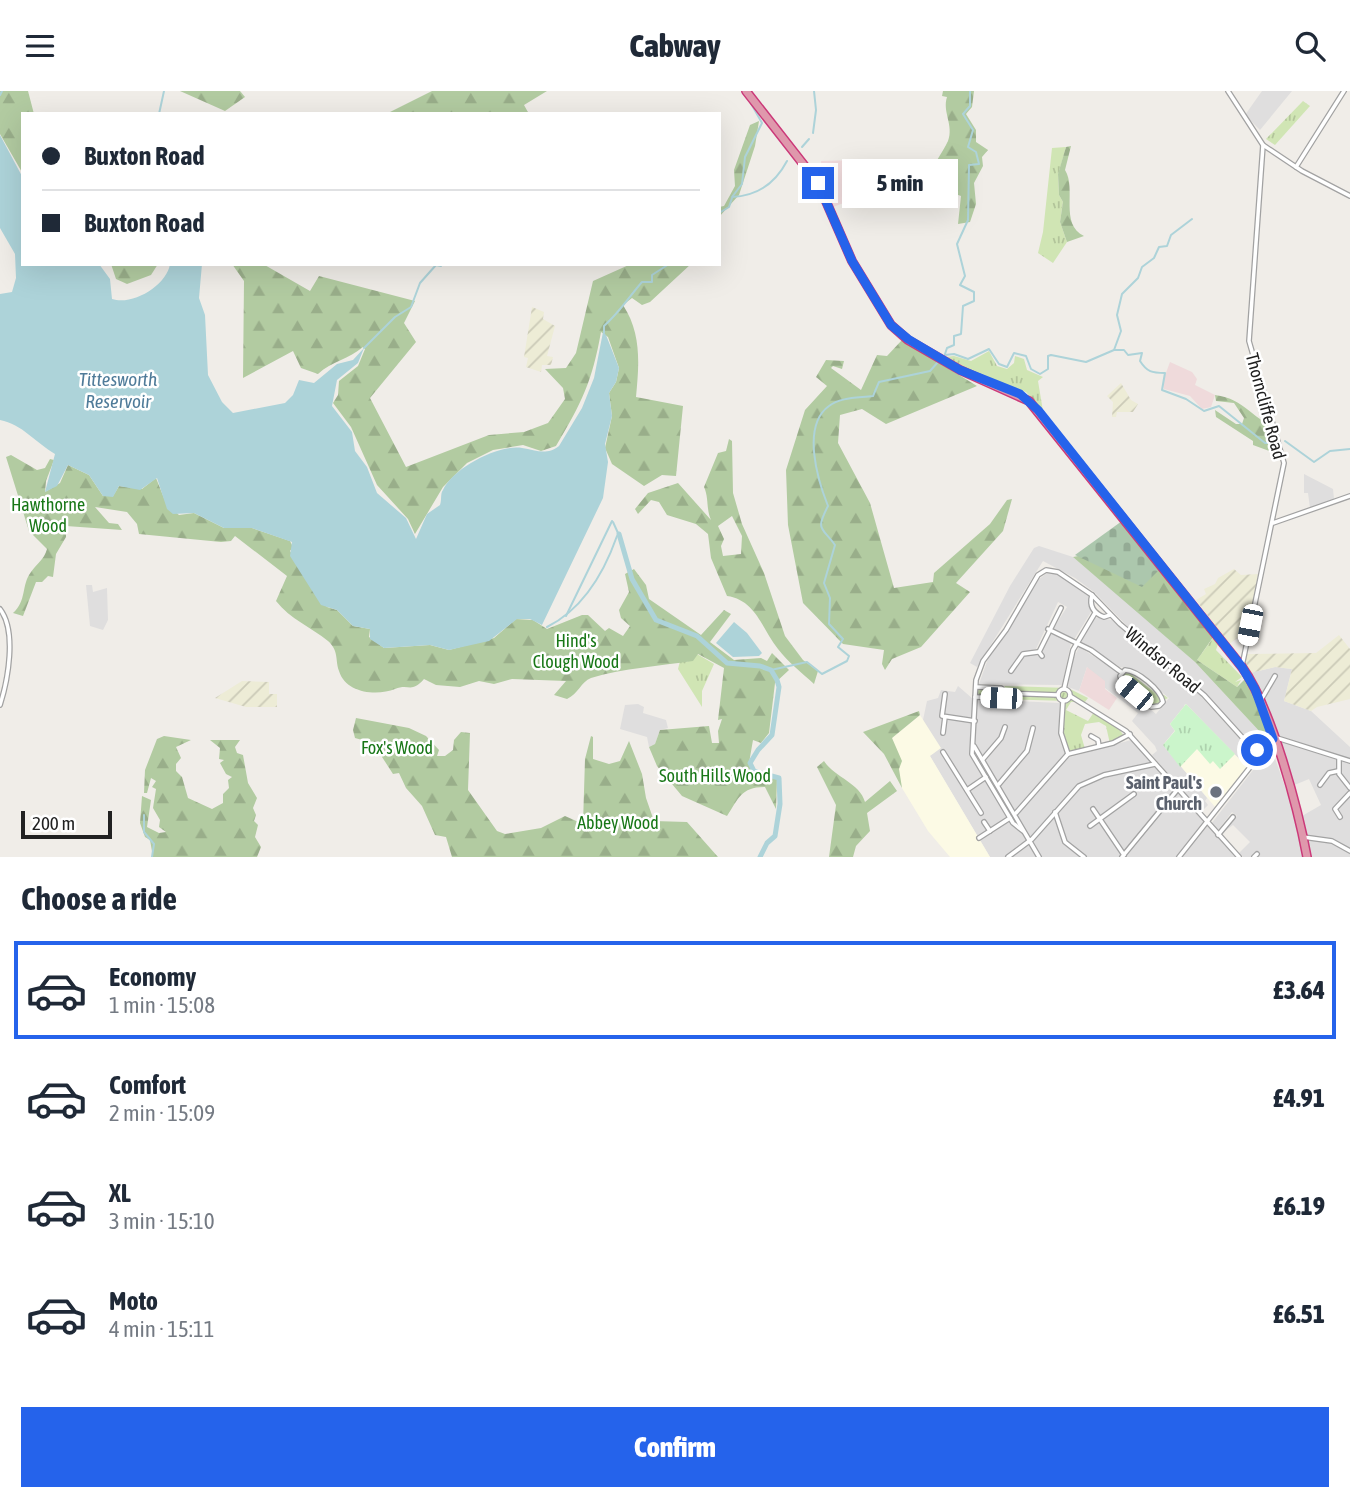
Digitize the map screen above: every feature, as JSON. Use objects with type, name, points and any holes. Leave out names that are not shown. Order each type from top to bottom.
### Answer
[{"type":"highway","points":[[746,91],[818,183],[852,261],[891,325],[908,339],[960,370],[1029,401],[1241,661],[1273,739],[1307,857]]},
{"type":"street","points":[[1228,91],[1263,145],[1350,196]]},
{"type":"street","points":[[1296,166],[1343,91]]},
{"type":"street","name":"Thorncliffe Road","points":[[1241,661],[1284,463],[1255,369],[1250,341],[1263,145]]},
{"type":"street","points":[[1272,523],[1350,496]]},
{"type":"street","name":"Windsor Road","points":[[976,687],[983,661],[1006,630],[1038,575],[1046,570],[1058,572],[1092,595],[1111,615],[1204,695],[1253,748]]},
{"type":"street","points":[[1092,595],[1090,604],[1095,613],[1104,617],[1111,615]]},
{"type":"street","points":[[1011,671],[1023,654],[1040,654],[1048,629],[1061,608]]},
{"type":"street","points":[[0,609],[6,619],[9,639],[0,705]]},
{"type":"street","points":[[1023,831],[1014,825],[972,757],[976,687],[1001,688],[1006,693],[1058,695],[1064,689],[1076,643],[1095,613]]},
{"type":"street","points":[[1048,629],[1122,672],[1130,670],[1156,690],[1162,697],[1161,704],[1155,708],[1146,703],[1122,683],[1122,672]]},
{"type":"street","points":[[1260,702],[1275,676]]},
{"type":"street","points":[[1064,689],[1070,696],[1130,734],[1235,856]]},
{"type":"street","points":[[975,697],[1001,698],[1006,693]]},
{"type":"street","points":[[943,733],[945,694]]},
{"type":"street","points":[[1058,695],[1063,701],[1061,733],[1068,754]]},
{"type":"street","points":[[1063,701],[1070,696]]},
{"type":"street","points":[[945,717],[975,720]]},
{"type":"street","points":[[983,759],[1001,738],[1005,727]]},
{"type":"street","points":[[994,790],[1027,751],[1033,727]]},
{"type":"street","points":[[1016,813],[1068,754],[1130,734]]},
{"type":"street","points":[[1093,736],[1099,746]]},
{"type":"street","points":[[1179,857],[1273,739],[1277,737],[1350,761]]},
{"type":"street","points":[[973,744],[1016,813],[1023,831],[1039,857]]},
{"type":"street","points":[[1255,761],[1253,748],[1264,750]]},
{"type":"street","points":[[943,752],[981,813]]},
{"type":"street","points":[[972,757],[974,752],[979,753]]},
{"type":"street","points":[[1339,759],[1338,771],[1350,787]]},
{"type":"street","points":[[1008,857],[1009,853],[1030,842],[1072,792],[1086,782],[1119,770],[1155,764]]},
{"type":"street","points":[[1320,785],[1329,773],[1338,771]]},
{"type":"street","points":[[967,790],[986,777]]},
{"type":"street","points":[[1093,809],[1123,856],[1178,789]]},
{"type":"street","points":[[1340,817],[1335,809],[1350,793]]},
{"type":"street","points":[[1090,826],[1134,794]]},
{"type":"street","points":[[1055,812],[1065,842],[1084,857]]},
{"type":"street","points":[[1218,835],[1234,817]]},
{"type":"street","points":[[979,838],[1010,818]]},
{"type":"street","points":[[1014,825],[1019,821]]},
{"type":"street","points":[[984,822],[990,831]]},
{"type":"street","points":[[1303,837],[1332,841],[1350,851]]},
{"type":"shaded area","points":[[1262,91],[1292,91],[1260,130],[1245,115]]},
{"type":"shaded area","points":[[860,160],[854,199],[833,207],[821,182],[821,161]]},
{"type":"shaded area","points":[[1170,362],[1192,372],[1197,379],[1195,385],[1215,395],[1211,407],[1202,409],[1190,396],[1164,389],[1163,381]]},
{"type":"shaded area","points":[[1304,474],[1333,489],[1334,499],[1310,508],[1308,493],[1304,493]]},
{"type":"shaded area","points":[[1039,546],[1073,557],[1129,604],[1195,662],[1261,733],[1267,732],[1269,740],[1260,748],[1255,747],[1204,692],[1130,629],[1094,592],[1043,561],[977,667],[970,663],[1010,586],[1034,548]]},
{"type":"shaded area","points":[[1047,573],[1058,574],[1089,596],[1091,612],[1075,638],[1072,638],[1053,629],[1067,607],[1058,602],[1036,649],[1021,653],[1009,671],[1026,654],[1042,656],[1050,633],[1071,643],[1062,685],[979,684],[989,656],[1006,634],[1038,580]]},
{"type":"shaded area","points":[[86,585],[92,585],[93,592],[107,588],[108,620],[103,630],[90,626]]},
{"type":"shaded area","points":[[1094,617],[1112,620],[1195,690],[1252,752],[1247,767],[1185,704],[1175,730],[1163,745],[1207,798],[1205,801],[1208,805],[1201,812],[1152,755],[1157,751],[1155,746],[1132,721],[1138,713],[1105,688],[1087,667],[1079,691],[1068,687],[1071,664],[1079,647],[1117,671],[1120,684],[1156,714],[1169,698],[1134,669],[1120,667],[1081,642]]},
{"type":"shaded area","points":[[1087,667],[1105,681],[1105,689],[1117,698],[1109,710],[1079,691]]},
{"type":"shaded area","points":[[1275,667],[1292,669],[1284,701],[1311,711],[1350,747],[1350,857],[1309,857],[1302,816],[1321,805],[1309,779],[1292,786],[1250,673]]},
{"type":"shaded area","points":[[958,686],[973,699],[1060,703],[1059,738],[1067,758],[1131,740],[1235,857],[990,857],[930,756],[923,720],[927,701],[938,698],[941,690],[955,692]]},
{"type":"shaded area","points":[[638,704],[644,707],[643,713],[666,720],[668,728],[660,730],[655,744],[649,747],[647,737],[620,729],[625,705]]},
{"type":"shaded area","points":[[1186,704],[1247,767],[1215,807],[1163,745],[1175,731],[1170,724]]},
{"type":"shaded area","points":[[920,715],[941,748],[930,756],[990,857],[950,857],[928,831],[902,788],[892,738]]},
{"type":"shaded area","points":[[1271,747],[1290,801],[1303,857],[1243,857],[1239,853],[1250,842],[1233,825],[1221,834],[1237,816],[1232,812],[1218,830],[1211,824]]},
{"type":"green space","points":[[0,91],[28,91],[33,112],[21,112],[21,171],[0,134]]},
{"type":"green space","points":[[180,91],[240,91],[245,97],[225,111]]},
{"type":"green space","points":[[432,91],[547,91],[524,105],[528,112],[390,112]]},
{"type":"green space","points":[[943,91],[974,91],[972,107],[966,114],[976,130],[976,142],[988,150],[982,157],[983,166],[974,183],[976,204],[970,222],[958,224],[961,196],[944,190],[932,202],[926,180],[948,141],[947,97],[942,96]]},
{"type":"green space","points":[[1303,101],[1310,106],[1275,145],[1266,139]]},
{"type":"green space","points":[[759,121],[755,146],[739,195],[721,215],[721,207],[724,206],[735,186],[734,170],[750,125]]},
{"type":"green space","points":[[1071,146],[1065,170],[1070,187],[1070,215],[1076,230],[1084,236],[1067,242],[1060,222],[1063,202],[1059,195],[1058,174],[1066,147]]},
{"type":"green space","points":[[1066,147],[1058,175],[1059,195],[1063,202],[1060,222],[1067,242],[1053,263],[1038,253],[1043,232],[1052,148]]},
{"type":"green space","points":[[112,266],[157,266],[151,275],[127,284],[116,279]]},
{"type":"green space","points":[[233,266],[266,266],[310,291],[319,276],[415,301],[404,323],[416,342],[370,398],[406,467],[489,435],[524,432],[548,423],[565,399],[563,388],[545,369],[566,368],[576,353],[593,281],[627,266],[689,266],[650,302],[642,305],[632,298],[623,305],[636,338],[636,397],[683,406],[676,476],[662,475],[644,486],[612,464],[605,448],[612,416],[609,393],[616,382],[619,368],[608,337],[601,332],[585,391],[556,446],[541,451],[523,445],[493,450],[467,463],[443,487],[415,534],[408,519],[377,485],[351,427],[333,403],[338,395],[339,381],[358,366],[365,349],[363,347],[318,374],[301,368],[293,351],[243,378],[244,281]]},
{"type":"green space","points":[[532,307],[544,312],[543,319],[555,326],[547,356],[553,357],[551,365],[542,365],[541,372],[526,367],[528,358],[524,357]]},
{"type":"green space","points":[[902,340],[977,386],[886,424],[862,409],[840,415],[838,443],[870,503],[894,588],[933,582],[934,573],[990,524],[1007,500],[1012,499],[1003,531],[956,583],[970,592],[921,647],[892,659],[885,670],[882,664],[884,650],[843,644],[803,603],[788,525],[786,470],[805,410],[827,386],[816,377],[826,360],[844,361],[842,369],[833,366],[831,368],[861,390],[877,355],[887,356]]},
{"type":"green space","points":[[989,351],[997,366],[1007,369],[1014,363],[1015,356],[1024,359],[1027,370],[1043,377],[1038,381],[1043,411],[1026,392],[987,379],[945,357],[954,356],[971,361]]},
{"type":"green space","points":[[1121,383],[1131,400],[1138,404],[1133,412],[1117,412],[1116,417],[1112,417],[1113,402],[1107,396]]},
{"type":"green space","points":[[1215,395],[1234,401],[1272,424],[1280,455],[1253,445],[1253,441],[1216,417],[1215,410],[1236,424],[1242,424],[1244,418],[1234,403],[1216,401]]},
{"type":"green space","points":[[729,439],[732,441],[733,493],[742,524],[764,573],[785,636],[803,660],[818,671],[814,684],[782,654],[752,609],[727,596],[711,558],[708,534],[696,524],[667,515],[659,502],[651,500],[638,514],[635,509],[648,493],[678,483],[711,520],[704,487],[718,453],[726,451]],"holes":[[[732,516],[742,536],[741,554],[723,556],[721,546],[724,539],[718,526]]]},
{"type":"green space","points":[[11,455],[37,470],[45,468],[50,459],[54,460],[45,492],[60,483],[68,465],[89,475],[103,496],[113,496],[119,486],[142,489],[156,478],[166,503],[179,515],[194,513],[224,528],[252,528],[290,541],[293,547],[290,551],[327,607],[337,610],[353,626],[370,629],[369,637],[384,648],[430,645],[449,650],[494,638],[516,619],[533,620],[547,629],[582,615],[588,615],[605,631],[609,628],[623,636],[630,626],[621,618],[619,610],[629,592],[625,574],[634,569],[646,585],[649,599],[701,635],[724,610],[731,614],[710,642],[734,660],[761,658],[767,661],[772,653],[789,670],[775,683],[769,733],[761,743],[753,740],[749,763],[753,772],[777,779],[776,809],[765,787],[757,788],[746,791],[727,816],[682,796],[657,766],[649,747],[655,744],[660,730],[709,726],[712,743],[719,743],[718,731],[722,719],[718,720],[724,668],[698,654],[693,661],[591,678],[567,699],[554,695],[566,681],[512,679],[494,684],[479,681],[460,687],[436,685],[424,679],[413,687],[380,692],[363,691],[348,685],[343,679],[335,652],[328,641],[294,618],[276,601],[287,576],[235,536],[231,541],[221,542],[139,534],[137,524],[127,512],[95,507],[109,523],[118,524],[122,530],[66,526],[66,537],[56,554],[53,577],[48,576],[42,582],[36,582],[23,616],[13,613],[20,603],[28,577],[47,549],[29,531],[6,457]]},
{"type":"green space","points":[[1122,521],[1160,569],[1142,587],[1075,555]]},
{"type":"green space","points":[[1139,544],[1214,636],[1197,660],[1237,687],[1246,678],[1267,732],[1261,733],[1195,662],[1073,557]]},
{"type":"green space","points":[[1234,569],[1241,575],[1258,574],[1247,631],[1229,644],[1196,600],[1206,594],[1204,589]]},
{"type":"green space","points":[[1339,635],[1350,649],[1350,699],[1311,711],[1284,701],[1292,669],[1275,667],[1250,673],[1245,662],[1247,654],[1316,653]]},
{"type":"green space","points":[[1213,638],[1218,644],[1216,650],[1242,677],[1235,682],[1241,680],[1237,687],[1197,660]]},
{"type":"green space","points":[[697,654],[714,664],[702,691],[702,707],[678,669],[680,661],[687,662]]},
{"type":"green space","points":[[1127,671],[1161,697],[1164,695],[1168,698],[1152,706],[1123,682],[1122,674]]},
{"type":"green space","points":[[242,681],[269,682],[269,694],[277,694],[277,707],[246,707],[215,698]]},
{"type":"green space","points":[[1005,686],[1068,688],[1088,698],[1085,702],[1071,702],[1066,710],[1088,721],[1094,712],[1120,730],[1125,738],[1110,744],[1106,726],[1099,722],[1085,724],[1081,735],[1085,749],[1068,754],[1062,726],[1067,701],[1003,699],[1004,695],[979,695],[977,692],[980,688],[1003,689]]},
{"type":"green space","points":[[1186,704],[1235,754],[1220,769],[1213,761],[1210,764],[1197,749],[1180,767],[1163,745],[1175,731],[1170,724]]},
{"type":"green space","points":[[919,711],[920,715],[892,738],[902,761],[899,769],[902,788],[884,754],[863,732]]},
{"type":"green space","name":"Abbey Wood","points":[[356,718],[409,728],[426,736],[439,750],[437,756],[445,756],[453,750],[454,740],[461,732],[470,733],[468,790],[497,831],[505,834],[541,828],[565,816],[583,824],[585,759],[591,736],[593,759],[609,764],[620,761],[629,741],[642,774],[654,821],[687,822],[718,857],[452,857],[446,837],[435,835],[422,806],[406,788],[399,773],[393,774],[373,743],[355,738],[353,730]]},
{"type":"green space","points":[[164,736],[191,740],[176,747],[181,758],[176,764],[176,771],[182,777],[188,798],[212,809],[223,803],[223,794],[229,788],[228,780],[232,777],[226,774],[220,763],[224,760],[219,759],[220,748],[210,740],[240,740],[235,747],[237,753],[243,755],[248,783],[257,798],[253,808],[256,815],[254,821],[258,825],[255,837],[261,847],[257,857],[153,857],[150,840],[145,837],[140,823],[142,796],[151,800],[147,827],[159,833],[166,832],[159,827],[160,820],[153,808],[156,789],[152,787],[156,781],[151,778],[147,793],[144,793],[145,770],[157,739]]},
{"type":"green space","points":[[824,761],[858,790],[865,802],[890,781],[897,791],[867,813],[870,831],[856,846],[853,857],[829,857],[836,805],[817,767]]},
{"type":"water","name":"Tittesworth Reservoir","points":[[0,135],[21,174],[21,266],[100,266],[110,279],[112,299],[120,300],[139,297],[148,292],[163,279],[170,266],[202,266],[199,298],[205,315],[208,375],[222,402],[233,413],[285,403],[293,395],[299,380],[314,383],[337,364],[353,360],[364,348],[358,363],[337,380],[332,406],[352,432],[355,451],[367,467],[377,493],[406,518],[416,539],[427,514],[440,505],[442,492],[448,482],[466,466],[501,450],[522,448],[545,452],[559,446],[582,408],[594,378],[603,332],[619,368],[616,382],[609,393],[612,416],[605,444],[608,462],[603,498],[542,625],[530,619],[517,619],[489,641],[449,650],[430,645],[384,648],[370,639],[370,629],[353,626],[337,610],[321,605],[290,556],[292,542],[252,528],[224,528],[194,513],[173,514],[167,509],[157,478],[140,490],[119,486],[113,497],[103,496],[89,475],[68,465],[57,486],[45,492],[55,454],[22,430],[0,420],[0,294],[12,292],[16,278],[15,254],[0,228]]},
{"type":"water","points":[[734,622],[747,633],[762,653],[759,656],[733,657],[716,643]]},
{"type":"waterway","points":[[0,95],[2,91]]},
{"type":"waterway","points":[[159,112],[164,91]]},
{"type":"waterway","points":[[813,133],[816,110],[814,91]]},
{"type":"waterway","points":[[945,354],[947,348],[954,345],[954,336],[961,334],[963,306],[974,301],[974,292],[960,285],[965,276],[957,244],[968,220],[969,165],[979,164],[976,152],[968,147],[973,130],[963,114],[970,106],[970,91]]},
{"type":"waterway","points":[[749,100],[762,123],[745,157],[742,184],[732,197],[750,194],[765,187],[787,161]]},
{"type":"waterway","points":[[802,147],[809,139]]},
{"type":"waterway","points":[[721,212],[729,207],[732,198]]},
{"type":"waterway","points":[[945,355],[954,354],[968,359],[989,349],[999,364],[1007,367],[1014,353],[1026,356],[1031,369],[1040,374],[1048,369],[1048,356],[1051,355],[1086,362],[1114,350],[1121,331],[1117,315],[1122,294],[1138,278],[1142,267],[1154,258],[1159,247],[1167,246],[1171,235],[1192,219]]},
{"type":"waterway","points":[[364,348],[395,317],[411,307],[420,283],[435,266]]},
{"type":"waterway","points":[[604,333],[604,326],[642,282],[652,282],[652,275],[666,266]]},
{"type":"waterway","points":[[1114,350],[1124,350],[1128,355],[1142,353],[1140,361],[1145,368],[1165,373],[1162,390],[1186,399],[1204,411],[1219,406],[1265,443],[1276,443]]},
{"type":"waterway","points":[[771,670],[807,662],[822,674],[847,661],[849,656],[838,647],[843,639],[829,624],[830,598],[824,583],[835,545],[821,525],[828,506],[814,454],[816,427],[821,415],[829,406],[839,401],[873,396],[879,382],[930,371],[938,362]]},
{"type":"waterway","points":[[1285,441],[1314,462],[1330,451],[1350,449]]},
{"type":"waterway","points":[[566,616],[612,521]]},
{"type":"waterway","points":[[613,522],[618,533]]},
{"type":"waterway","points":[[619,534],[632,579],[656,620],[697,636],[727,663],[760,666],[771,670],[777,680],[779,687],[772,735],[750,763],[754,771],[779,778],[780,804],[775,836],[767,843],[760,857]]},
{"type":"waterway","points":[[547,627],[571,610],[591,589],[617,536]]},
{"type":"waterway","points":[[144,815],[144,832],[154,844],[152,857]]},
{"type":"place","name":"Saint Paul's Church","points":[[1216,792]]},
{"type":"route","points":[[818,183],[852,261],[879,310],[891,325],[900,334],[960,370],[1020,394],[1029,401],[1054,428],[1217,634],[1250,677],[1273,739],[1264,750],[1257,750]]},
{"type":"park label","name":"Hawthorne Wood","points":[[48,514]]},
{"type":"park label","name":"Hind's Clough Wood","points":[[576,650]]},
{"type":"park label","name":"Fox's Wood","points":[[397,747]]},
{"type":"park label","name":"South Hills Wood","points":[[715,775]]}]
